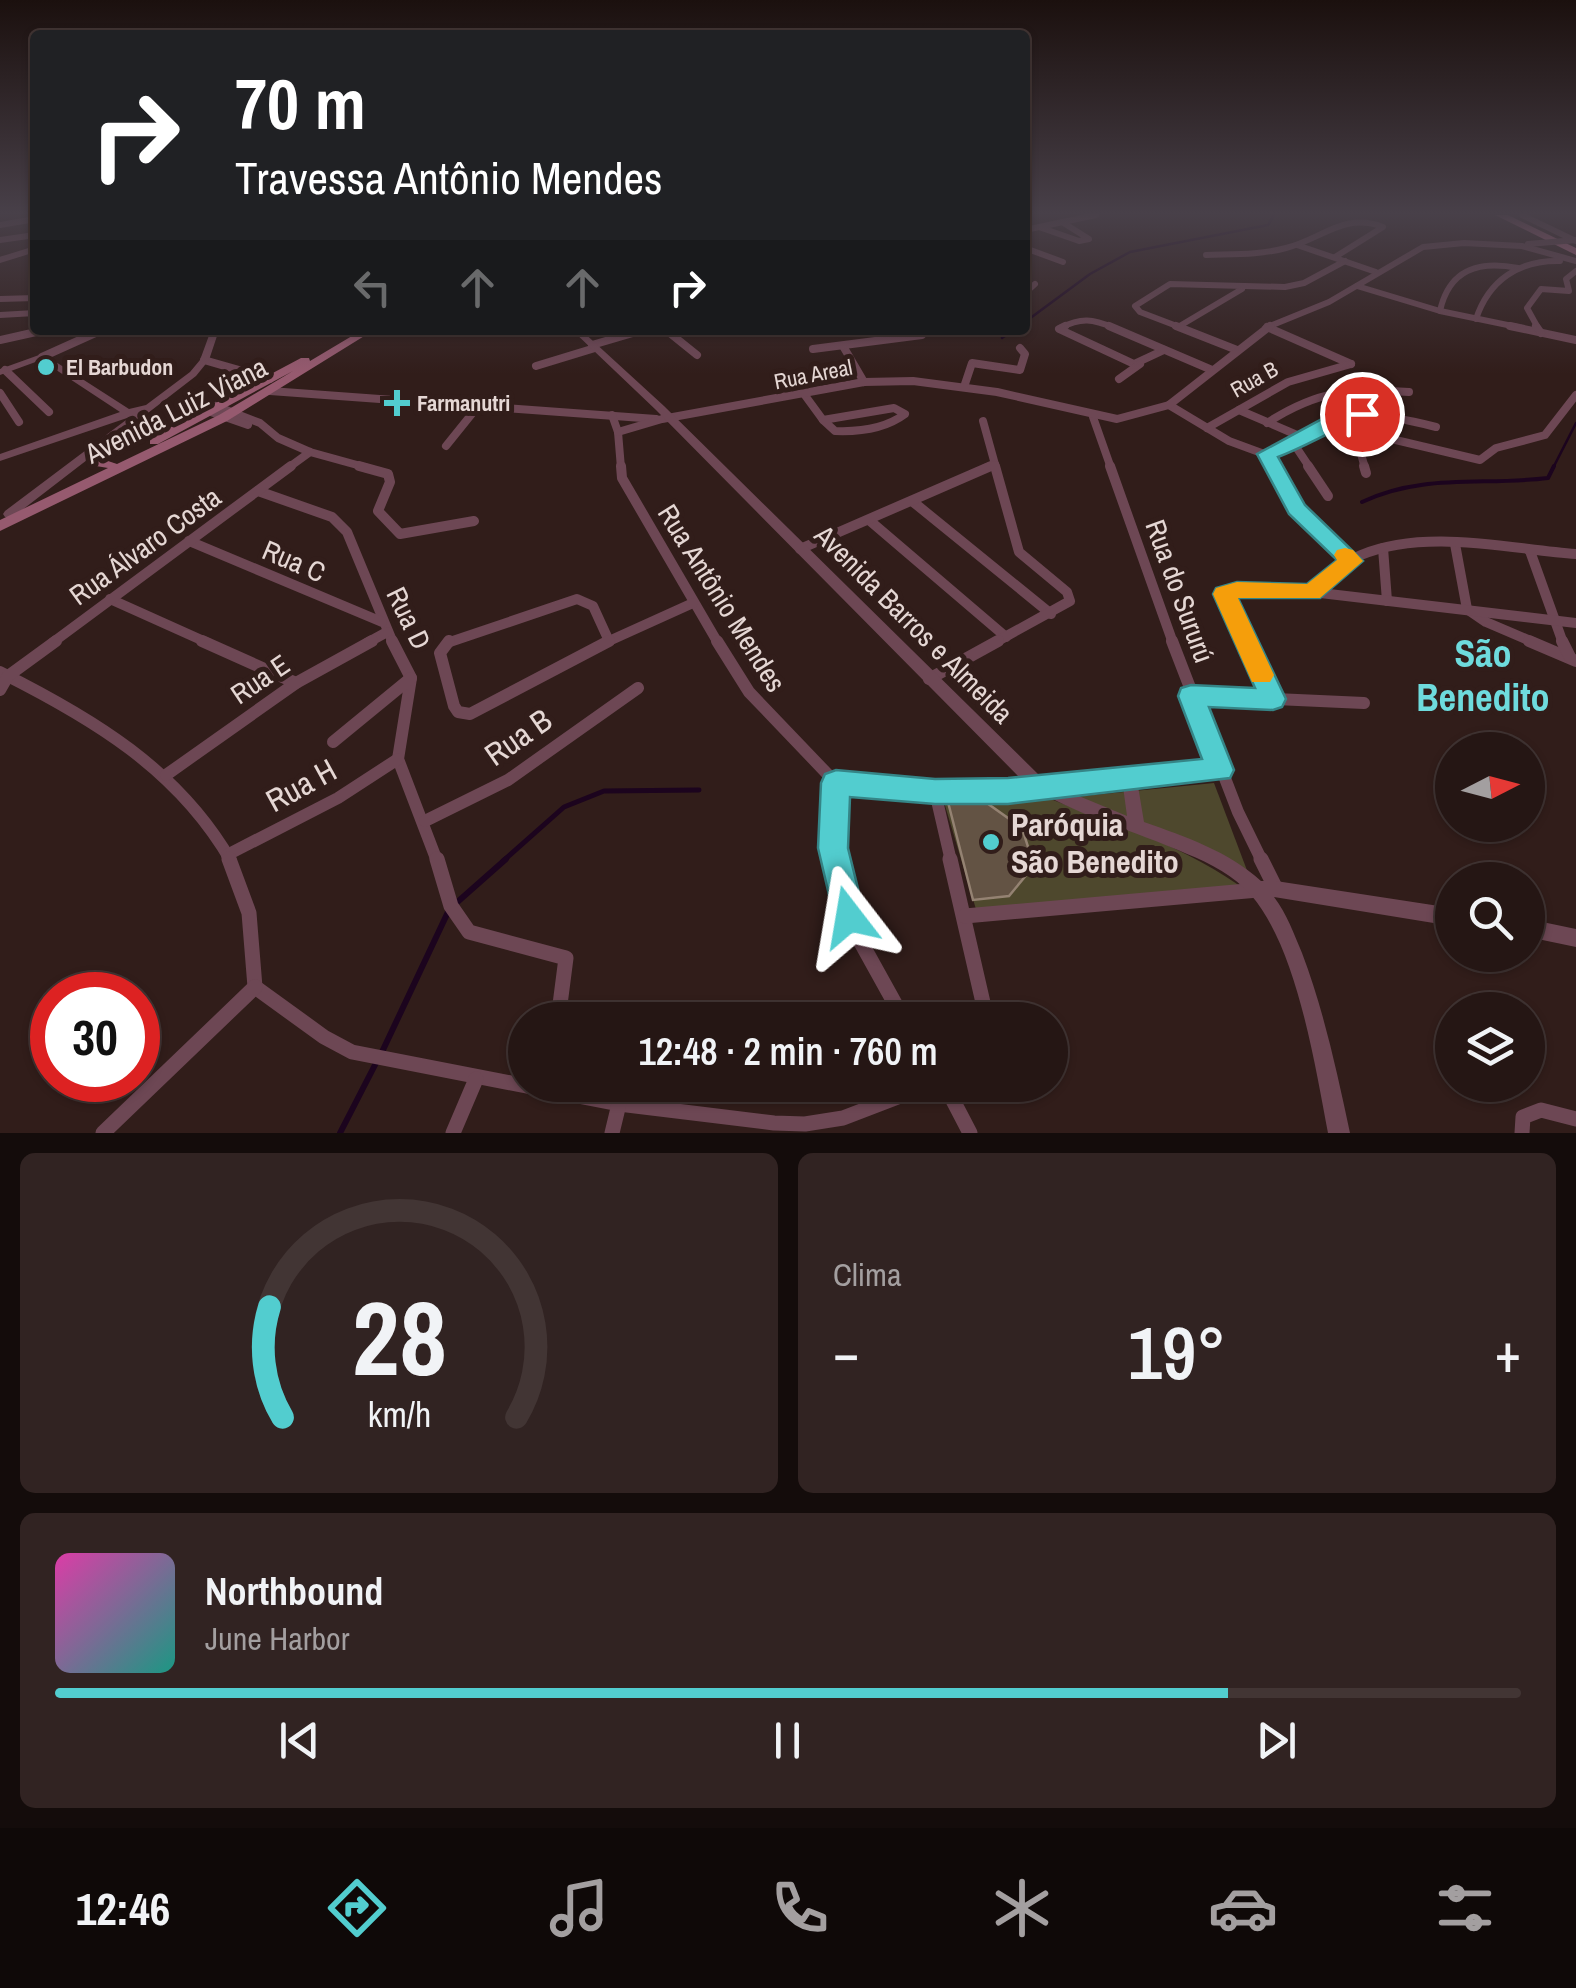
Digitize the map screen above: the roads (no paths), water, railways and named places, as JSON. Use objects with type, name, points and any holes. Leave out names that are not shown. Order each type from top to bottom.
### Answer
[{"type":"main road","name":"Avenida Luiz Viana","points":[[3,519],[220,412],[348,335]]},
{"type":"main road","name":"Avenida Luiz Viana","points":[[270,385],[284,383],[361,335]]},
{"type":"main road","name":"Avenida Luiz Viana","points":[[3,519],[220,412]]},
{"type":"main road","points":[[99,447],[95,462],[110,464]]},
{"type":"street","points":[[1238,350],[1135,308],[1170,284],[1243,289],[1304,283],[1332,268]]},
{"type":"street","points":[[1364,268],[1376,272]]},
{"type":"street","points":[[1351,561],[1296,509],[1267,454],[1207,428],[1169,405],[1267,328],[1358,286],[1384,268]]},
{"type":"street","points":[[1440,311],[1446,288],[1460,276],[1482,268]]},
{"type":"street","points":[[1476,319],[1483,297],[1518,268]]},
{"type":"street","points":[[1542,334],[1527,312],[1541,289],[1569,291],[1566,278],[1576,272]]},
{"type":"street","points":[[1030,288],[1035,284]]},
{"type":"street","points":[[1358,286],[1440,311],[1576,340]]},
{"type":"street","points":[[1178,327],[1243,289]]},
{"type":"street","points":[[0,298],[30,298]]},
{"type":"street","points":[[0,316],[30,317]]},
{"type":"street","points":[[1141,363],[1101,351],[1059,329],[1078,319],[1090,318],[1212,370]]},
{"type":"street","name":"Rua B","points":[[1207,428],[1288,382],[1350,364],[1267,328]]},
{"type":"street","points":[[0,340],[30,331]]},
{"type":"street","points":[[49,412],[2,371],[91,335]]},
{"type":"street","points":[[0,458],[132,415],[156,402],[204,360],[213,335]]},
{"type":"street","name":"Avenida Barros e Almeida","points":[[581,335],[1021,770],[1046,788],[1205,853],[1267,890]]},
{"type":"street","points":[[536,366],[629,335]]},
{"type":"street","points":[[672,335],[697,355]]},
{"type":"street","points":[[813,350],[922,335]]},
{"type":"street","points":[[843,346],[864,382]]},
{"type":"street","points":[[964,387],[972,364],[1018,371],[1025,354],[1020,348]]},
{"type":"street","points":[[1118,379],[1164,350]]},
{"type":"street","points":[[42,357],[132,415]]},
{"type":"street","points":[[204,360],[270,385],[298,390],[666,418]]},
{"type":"street","name":"Rua Areal","points":[[666,418],[864,382],[902,380],[964,387],[1092,417],[1117,419],[1169,405]]},
{"type":"street","points":[[284,383],[298,390]]},
{"type":"street","points":[[1268,422],[1295,404],[1331,390],[1409,392]]},
{"type":"street","points":[[0,393],[19,422]]},
{"type":"street","points":[[804,394],[823,420],[832,430],[843,432],[894,422],[904,414],[894,408],[823,420]]},
{"type":"street","points":[[1366,473],[1361,442],[1378,437],[1408,441],[1470,460],[1545,435],[1576,395]]},
{"type":"street","points":[[446,446],[479,405]]},
{"type":"street","points":[[1239,410],[1299,441],[1328,496]]},
{"type":"street","points":[[220,412],[264,428],[310,452],[388,474],[391,478],[378,511],[395,532],[414,534],[474,521]]},
{"type":"street","points":[[1267,454],[1335,420],[1362,414],[1436,427]]},
{"type":"street","points":[[3,519],[99,447],[132,415]]},
{"type":"street","name":"Rua Antônio Mendes","points":[[612,416],[618,432],[622,478],[693,603],[749,692],[836,783]]},
{"type":"street","name":"Rua do Sururú","points":[[1092,417],[1191,696],[1267,890]]},
{"type":"street","points":[[618,432],[666,418]]},
{"type":"street","points":[[929,678],[1052,614],[1071,598],[1019,552],[983,421]]},
{"type":"street","name":"Rua Álvaro Costa","points":[[4,674],[310,452]]},
{"type":"street","points":[[800,549],[994,464]]},
{"type":"street","name":"Rua D","points":[[258,491],[338,521],[347,532],[385,627],[411,678],[398,759]]},
{"type":"street","points":[[912,501],[1052,614]]},
{"type":"street","points":[[870,520],[1006,637]]},
{"type":"street","name":"Rua C","points":[[189,541],[385,627]]},
{"type":"street","points":[[1312,592],[1351,561],[1383,548],[1455,544],[1576,554]]},
{"type":"street","points":[[1455,544],[1467,609],[1486,622],[1574,662]]},
{"type":"street","points":[[1383,548],[1387,601]]},
{"type":"street","points":[[1530,551],[1552,620],[1574,662]]},
{"type":"street","points":[[1273,699],[1224,594],[1237,590],[1312,592],[1576,623]]},
{"type":"street","points":[[110,599],[296,683]]},
{"type":"street","points":[[609,641],[593,606],[578,599],[449,640],[440,653],[454,706],[458,712],[470,714],[609,641],[693,603]]},
{"type":"street","name":"Rua E","points":[[166,776],[296,683],[385,627]]},
{"type":"street","points":[[0,690],[4,674],[118,736],[166,776],[227,854],[242,886],[252,924],[255,987],[103,1133]]},
{"type":"street","points":[[334,742],[411,678]]},
{"type":"street","name":"Rua B","points":[[425,821],[508,780],[638,688]]},
{"type":"street","points":[[1191,696],[1364,703]]},
{"type":"street","points":[[398,759],[425,821],[446,896],[469,932],[490,941],[566,958],[561,1002]]},
{"type":"street","name":"Rua H","points":[[227,854],[338,798],[398,759]]},
{"type":"street","points":[[893,1002],[872,969],[849,917],[833,848],[836,783],[935,792],[1046,788],[1220,770]]},
{"type":"street","points":[[1130,779],[1137,826]]},
{"type":"street","points":[[935,792],[983,1002]]},
{"type":"street","points":[[965,916],[1267,890],[1435,915]]},
{"type":"street","points":[[1267,890],[1314,1027],[1339,1133]]},
{"type":"street","points":[[1545,931],[1571,936]]},
{"type":"street","points":[[255,987],[324,1038],[352,1052],[508,1083]]},
{"type":"street","points":[[453,1133],[476,1079]]},
{"type":"street","points":[[610,1102],[805,1124],[861,1112],[886,1102]]},
{"type":"street","points":[[954,1102],[970,1133]]},
{"type":"street","points":[[612,1133],[619,1104]]},
{"type":"street","points":[[1522,1133],[1523,1117],[1541,1110],[1576,1119]]},
{"type":"waterway","points":[[1030,318],[1101,268]]},
{"type":"waterway","points":[[1002,338],[1006,335]]},
{"type":"waterway","points":[[1553,468],[1576,423]]},
{"type":"waterway","points":[[1362,502],[1430,484],[1548,478],[1553,468]]},
{"type":"waterway","points":[[503,861],[564,807],[604,791],[699,790]]},
{"type":"waterway","points":[[454,905],[506,859]]},
{"type":"waterway","points":[[382,1052],[448,912]]},
{"type":"waterway","points":[[340,1133],[377,1061]]},
{"type":"place","name":"El Barbudon","points":[[46,367]]},
{"type":"place","name":"Farmanutri","points":[[397,403]]},
{"type":"place","name":"Paróquia São Benedito","points":[[991,842]]},
{"type":"district","name":"São Benedito","points":[[1483,674]]}]
